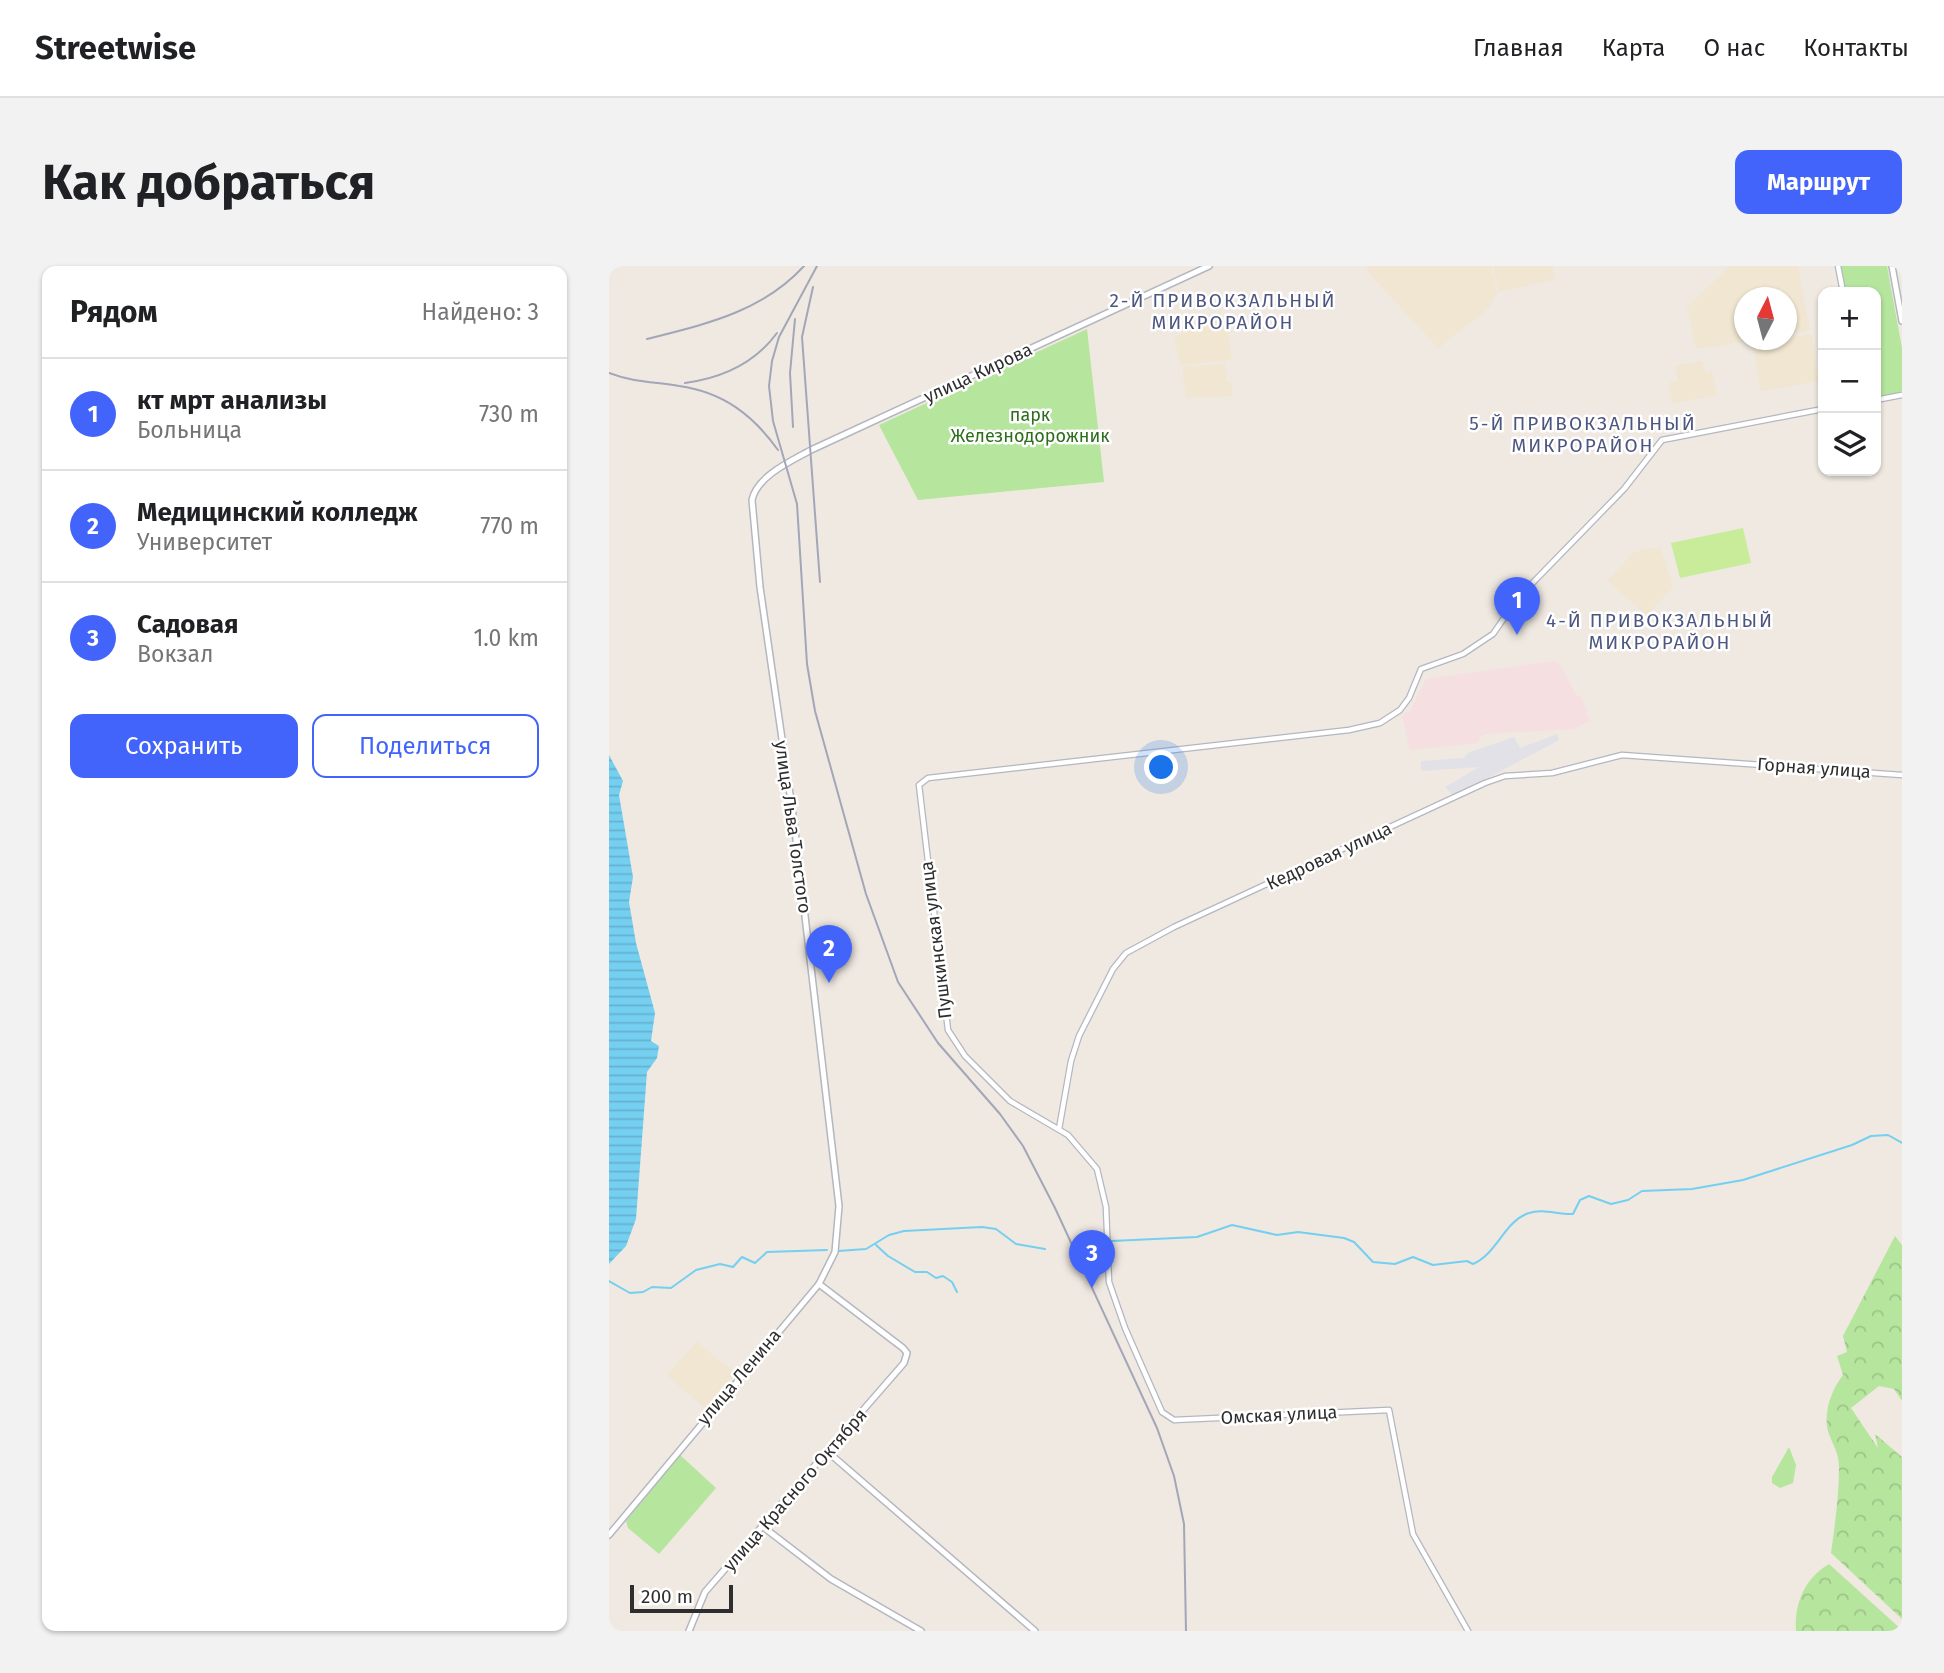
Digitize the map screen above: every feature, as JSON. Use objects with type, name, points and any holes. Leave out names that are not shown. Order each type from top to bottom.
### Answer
[{"type":"main road","name":"улица Кирова","points":[[755,490],[763,481],[811,450],[1209,266]]},
{"type":"main road","points":[[1892,266],[1902,321]]},
{"type":"main road","name":"улица Льва Толстого","points":[[755,490],[752,500],[760,587],[794,822],[839,1206]]},
{"type":"main road","name":"улица Ленина","points":[[609,1535],[820,1284],[835,1252],[839,1206]]},
{"type":"main road","name":"улица Красного Октября","points":[[689,1631],[705,1592],[829,1453],[904,1363],[907,1353],[820,1284]]},
{"type":"main road","points":[[829,1453],[1035,1631]]},
{"type":"main road","points":[[762,1526],[831,1580],[921,1631]]},
{"type":"street","points":[[1838,266],[1842,287]]},
{"type":"street","points":[[1881,399],[1902,395]]},
{"type":"street","name":"Пушкинская улица","points":[[1170,1418],[1161,1410],[1112,1292],[1106,1251],[1106,1207],[1100,1175],[1082,1149],[1059,1129],[1010,1101],[965,1056],[948,1030],[919,802],[921,783],[928,778],[1349,730],[1380,723],[1405,706],[1421,669],[1463,654],[1485,640],[1503,623],[1514,604],[1625,489],[1662,440],[1818,410]]},
{"type":"street","name":"Кедровая улица","points":[[1059,1129],[1071,1061],[1079,1036],[1113,969],[1128,951],[1500,777],[1552,774],[1622,755],[1726,762]]},
{"type":"street","name":"Горная улица","points":[[1726,762],[1902,775]]},
{"type":"street","name":"Омская улица","points":[[1170,1418],[1389,1410],[1413,1534],[1468,1631]]},
{"type":"shaded area","points":[[1370,266],[1491,266],[1497,293],[1488,309],[1438,348],[1366,270]]},
{"type":"shaded area","points":[[1493,266],[1552,266],[1555,279],[1499,292]]},
{"type":"shaded area","points":[[1730,266],[1798,266],[1810,330],[1797,332],[1797,287],[1734,287],[1734,343],[1696,349],[1687,307]]},
{"type":"shaded area","points":[[1220,311],[1227,325],[1232,360],[1180,365],[1174,337]]},
{"type":"shaded area","points":[[1812,334],[1818,381],[1761,391],[1754,350],[1797,350],[1797,337]]},
{"type":"shaded area","points":[[1702,361],[1706,373],[1712,372],[1717,395],[1673,403],[1669,383],[1678,380],[1675,366]]},
{"type":"shaded area","points":[[1225,364],[1227,382],[1231,382],[1233,396],[1186,398],[1182,367]]},
{"type":"shaded area","points":[[1660,547],[1673,587],[1647,615],[1608,581],[1634,552]]},
{"type":"shaded area","points":[[1555,661],[1559,663],[1577,696],[1581,696],[1590,721],[1573,729],[1483,734],[1477,743],[1410,750],[1402,716],[1410,711],[1426,679]]},
{"type":"shaded area","points":[[1557,734],[1559,740],[1454,796],[1445,787],[1479,767],[1421,771],[1421,761],[1464,758],[1468,753],[1514,737],[1520,748]]},
{"type":"shaded area","points":[[697,1342],[735,1373],[705,1408],[667,1375]]},
{"type":"green space","points":[[1840,266],[1887,266],[1902,348],[1902,391],[1899,393],[1881,396],[1881,287],[1844,287]]},
{"type":"green space","name":"парк Железнодорожник","points":[[1087,329],[1104,482],[918,500],[879,425]]},
{"type":"green space","points":[[1743,528],[1751,563],[1680,578],[1671,543]]},
{"type":"green space","points":[[1895,1236],[1902,1245],[1902,1401],[1894,1389],[1879,1386],[1851,1408],[1878,1448],[1875,1434],[1902,1457],[1902,1619],[1831,1553],[1839,1467],[1827,1424],[1829,1401],[1843,1375],[1837,1356],[1847,1352],[1843,1336]]},
{"type":"green space","points":[[1789,1447],[1796,1465],[1793,1483],[1780,1488],[1772,1483],[1772,1477]]},
{"type":"green space","points":[[680,1455],[716,1488],[659,1554],[628,1528],[626,1521]]},
{"type":"green space","points":[[1829,1564],[1902,1631],[1796,1631],[1797,1611],[1803,1592],[1813,1576]]},
{"type":"water","points":[[609,755],[623,781],[619,795],[633,877],[629,902],[636,943],[655,1013],[651,1041],[659,1046],[657,1058],[647,1072],[636,1219],[626,1246],[609,1264]]},
{"type":"waterway","points":[[1112,1241],[1197,1237],[1232,1225],[1277,1235],[1298,1232],[1344,1238],[1354,1242],[1373,1262],[1395,1264],[1413,1257],[1433,1265],[1467,1261],[1473,1264],[1489,1253],[1520,1217],[1540,1211],[1573,1214],[1580,1200],[1589,1196],[1611,1204],[1628,1200],[1642,1191],[1692,1189],[1743,1180],[1852,1145],[1871,1136],[1888,1135],[1902,1143]]},
{"type":"waterway","points":[[838,1251],[866,1249],[889,1235],[904,1231],[982,1227],[996,1229],[1016,1244],[1045,1249]]},
{"type":"waterway","points":[[1087,1243],[1101,1240]]},
{"type":"waterway","points":[[876,1245],[888,1256],[915,1272],[927,1272],[936,1278],[943,1276],[952,1282],[957,1292]]},
{"type":"waterway","points":[[609,1281],[630,1293],[643,1292],[652,1287],[671,1288],[696,1270],[720,1264],[733,1267],[742,1257],[755,1263],[767,1252],[827,1250]]},
{"type":"railway","points":[[647,339],[732,314],[770,295],[804,266]]},
{"type":"railway","points":[[817,266],[779,337],[769,386],[773,421],[797,504],[807,664],[815,711],[866,894],[898,982],[938,1043],[1000,1114],[1023,1146],[1055,1208],[1157,1428],[1174,1476],[1184,1524],[1186,1631]]},
{"type":"railway","points":[[813,287],[802,337],[820,582]]},
{"type":"railway","points":[[793,427],[790,373],[795,319]]},
{"type":"railway","points":[[685,383],[699,381],[737,367],[759,353],[777,333]]},
{"type":"railway","points":[[609,373],[710,394],[736,407],[747,416],[778,450]]},
{"type":"place","name":"кт мрт анализы","points":[[1517,635]]},
{"type":"place","name":"Медицинский колледж","points":[[829,983]]},
{"type":"place","name":"Садовая","points":[[1092,1288]]},
{"type":"district","name":"2-Й ПРИВОКЗАЛЬНЫЙ МИКРОРАЙОН","points":[[1223,311]]},
{"type":"district","name":"5-Й ПРИВОКЗАЛЬНЫЙ МИКРОРАЙОН","points":[[1583,434]]},
{"type":"district","name":"4-Й ПРИВОКЗАЛЬНЫЙ МИКРОРАЙОН","points":[[1660,631]]}]
